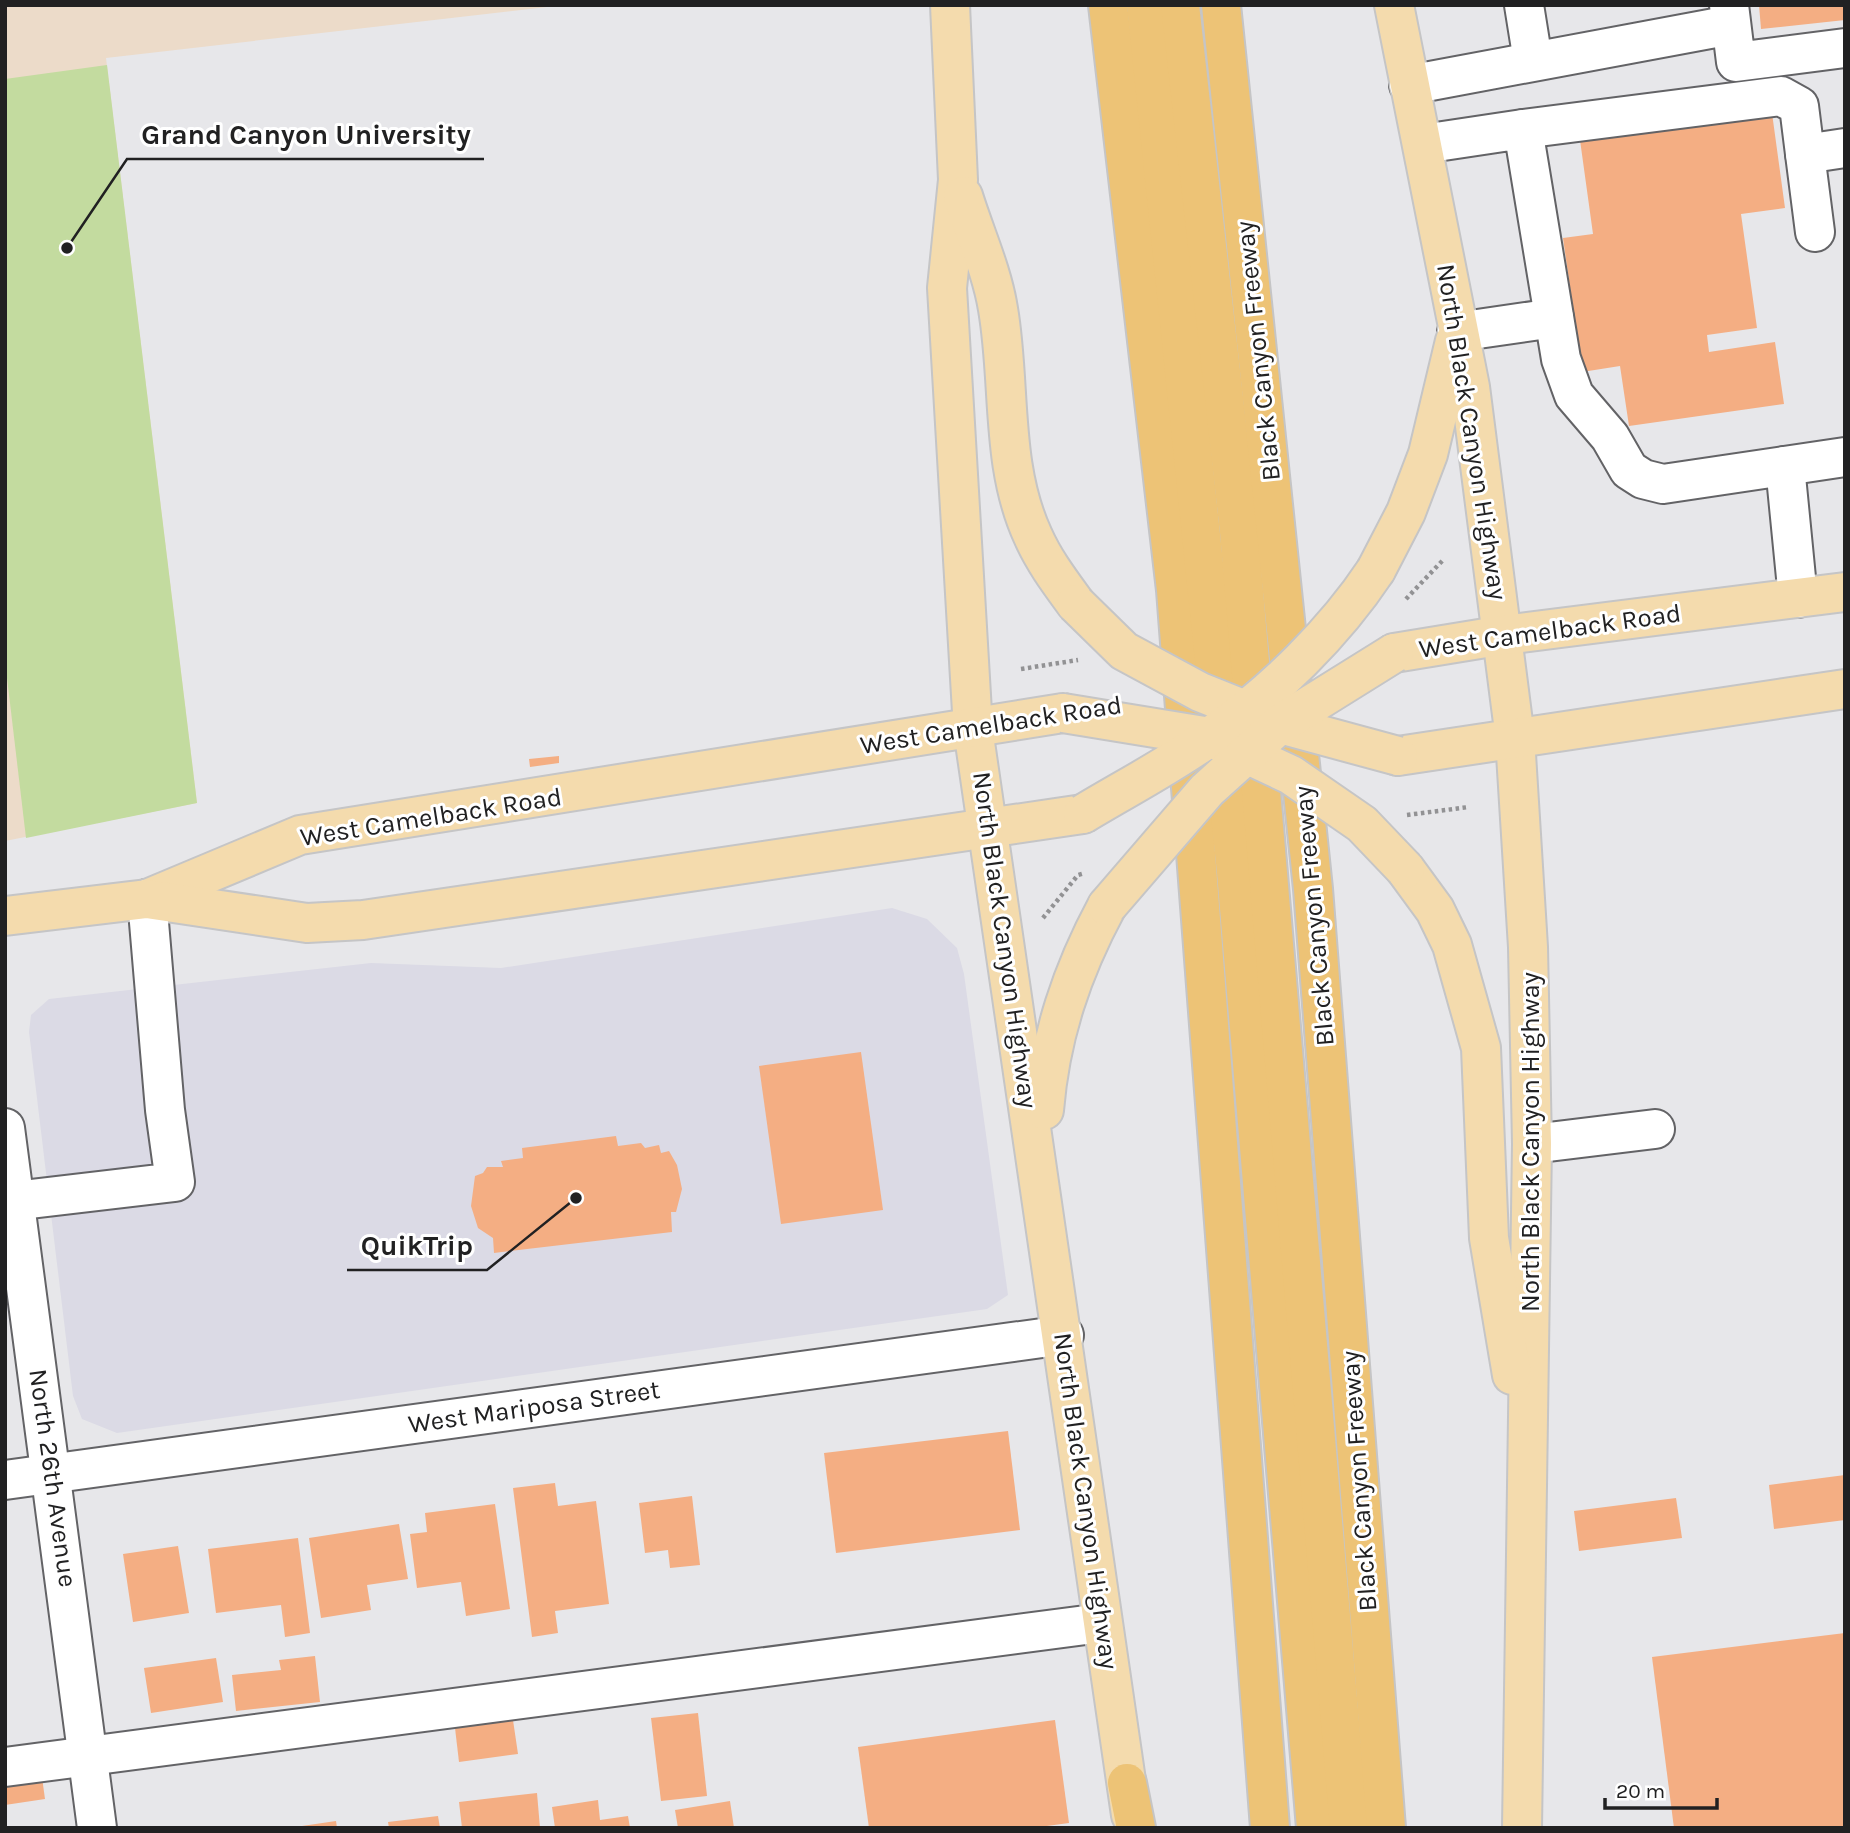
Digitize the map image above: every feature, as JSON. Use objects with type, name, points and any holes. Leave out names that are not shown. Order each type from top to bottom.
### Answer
[{"type":"highway","points":[[1108,5],[1176,590],[1270,1828]]},
{"type":"highway","points":[[1146,5],[1236,872],[1315,1828]]},
{"type":"highway","points":[[1180,5],[1239,532],[1349,1828]]},
{"type":"highway","name":"Black Canyon Freeway","points":[[1221,5],[1313,889],[1386,1828]]},
{"type":"highway","points":[[1127,1783],[1135,1828]]},
{"type":"main road","name":"North Black Canyon Highway","points":[[950,5],[958,180],[947,288],[973,729],[1064,1335],[1101,1623],[1127,1783]]},
{"type":"main road","name":"North Black Canyon Highway","points":[[1394,5],[1470,387],[1504,635],[1515,738],[1528,947],[1532,1144],[1522,1828]]},
{"type":"main road","points":[[958,180],[998,307],[1007,420],[1017,487],[1032,534],[1051,570],[1076,604],[1124,651],[1200,692],[1280,724],[1398,756]]},
{"type":"main road","points":[[1083,814],[1210,737],[1246,710],[1348,612],[1376,570],[1406,512],[1427,454],[1457,332]]},
{"type":"main road","name":"West Camelback Road","points":[[147,899],[300,835],[1200,692],[1278,679],[1394,653],[1504,635],[1845,592]]},
{"type":"main road","points":[[1039,1169],[1051,1051],[1085,947],[1107,906],[1207,790],[1280,724],[1394,653]]},
{"type":"main road","name":"West Camelback Road","points":[[5,916],[147,899],[307,923],[363,920],[1083,814],[1398,756],[1845,689]]},
{"type":"main road","points":[[1063,713],[1210,737],[1291,775],[1362,824],[1405,869],[1434,910],[1452,945],[1481,1048],[1489,1238],[1527,1474]]},
{"type":"street","points":[[1524,5],[1533,61]]},
{"type":"street","points":[[1409,85],[1533,61],[1730,15],[1736,61],[1845,48]]},
{"type":"street","points":[[1423,144],[1781,96],[1799,106],[1815,232]]},
{"type":"street","points":[[1523,129],[1561,359],[1574,395],[1610,437],[1629,470],[1643,480],[1663,484],[1845,457]]},
{"type":"street","points":[[1805,154],[1845,148]]},
{"type":"street","points":[[1457,332],[1554,318]]},
{"type":"street","points":[[1785,466],[1798,598]]},
{"type":"street","points":[[10,1201],[175,1182],[165,1110],[147,899]]},
{"type":"street","name":"North 26th Avenue","points":[[5,1128],[10,1201],[53,1474],[97,1828]]},
{"type":"street","points":[[1532,1144],[1655,1129]]},
{"type":"street","name":"West Mariposa Street","points":[[5,1480],[1064,1335]]},
{"type":"street","points":[[5,1767],[1101,1623]]},
{"type":"path","points":[[1401,604],[1444,559]]},
{"type":"path","points":[[1021,669],[1079,660]]},
{"type":"path","points":[[1402,816],[1469,807]]},
{"type":"path","points":[[1042,918],[1079,875],[1094,872]]},
{"type":"shaded area","points":[[5,5],[564,5],[106,58],[197,803],[5,841]]},
{"type":"shaded area","points":[[892,908],[927,919],[957,948],[964,974],[1008,1295],[987,1309],[117,1433],[82,1419],[73,1396],[29,1032],[31,1015],[49,999],[371,963],[501,968]]},
{"type":"green space","points":[[107,65],[197,803],[26,838],[5,661],[5,79]]},
{"type":"building","points":[[1759,5],[1845,5],[1845,20],[1761,29]]},
{"type":"building","points":[[1772,113],[1785,208],[1741,214],[1757,328],[1707,335],[1709,352],[1775,342],[1784,404],[1629,426],[1620,366],[1582,372],[1563,238],[1593,234],[1580,140]]},
{"type":"building","points":[[559,756],[559,763],[530,767],[529,759]]},
{"type":"building","points":[[861,1052],[883,1210],[781,1224],[759,1066]]},
{"type":"building","points":[[616,1136],[618,1146],[641,1143],[645,1148],[659,1145],[661,1153],[669,1151],[677,1165],[682,1189],[676,1212],[671,1212],[672,1232],[494,1253],[493,1238],[478,1228],[471,1206],[475,1176],[483,1173],[487,1167],[503,1167],[501,1161],[523,1158],[522,1148]]},
{"type":"building","points":[[1008,1431],[1020,1530],[836,1553],[824,1453]]},
{"type":"building","points":[[1845,1475],[1845,1520],[1774,1529],[1769,1485]]},
{"type":"building","points":[[555,1483],[558,1506],[596,1501],[609,1604],[555,1611],[558,1633],[532,1637],[513,1488]]},
{"type":"building","points":[[692,1496],[700,1565],[670,1568],[668,1550],[645,1553],[639,1503]]},
{"type":"building","points":[[1676,1498],[1682,1538],[1579,1551],[1574,1511]]},
{"type":"building","points":[[495,1504],[510,1609],[466,1616],[461,1582],[417,1588],[410,1534],[427,1532],[425,1513]]},
{"type":"building","points":[[399,1524],[408,1579],[367,1585],[371,1610],[321,1618],[309,1538]]},
{"type":"building","points":[[298,1538],[310,1633],[285,1637],[281,1605],[216,1613],[208,1549]]},
{"type":"building","points":[[178,1546],[189,1613],[133,1622],[123,1554]]},
{"type":"building","points":[[1845,1633],[1845,1828],[1674,1828],[1652,1657]]},
{"type":"building","points":[[315,1656],[320,1702],[236,1711],[232,1675],[281,1670],[279,1660]]},
{"type":"building","points":[[216,1658],[223,1702],[151,1713],[144,1668]]},
{"type":"building","points":[[698,1713],[707,1796],[661,1801],[651,1718]]},
{"type":"building","points":[[513,1720],[518,1754],[459,1762],[455,1728]]},
{"type":"building","points":[[1055,1720],[1069,1823],[1032,1828],[869,1828],[858,1747]]},
{"type":"building","points":[[41,1770],[45,1799],[5,1805],[5,1775]]},
{"type":"building","points":[[537,1793],[540,1828],[462,1828],[459,1802]]},
{"type":"building","points":[[598,1800],[600,1820],[628,1816],[630,1828],[555,1828],[552,1807]]},
{"type":"building","points":[[730,1801],[734,1828],[678,1828],[675,1810]]},
{"type":"building","points":[[438,1816],[440,1828],[389,1828],[388,1822]]},
{"type":"building","points":[[336,1821],[337,1828],[302,1828],[302,1826]]},
{"type":"place","name":"Grand Canyon University","points":[[67,248]]},
{"type":"place","name":"QuikTrip","points":[[576,1198]]}]
